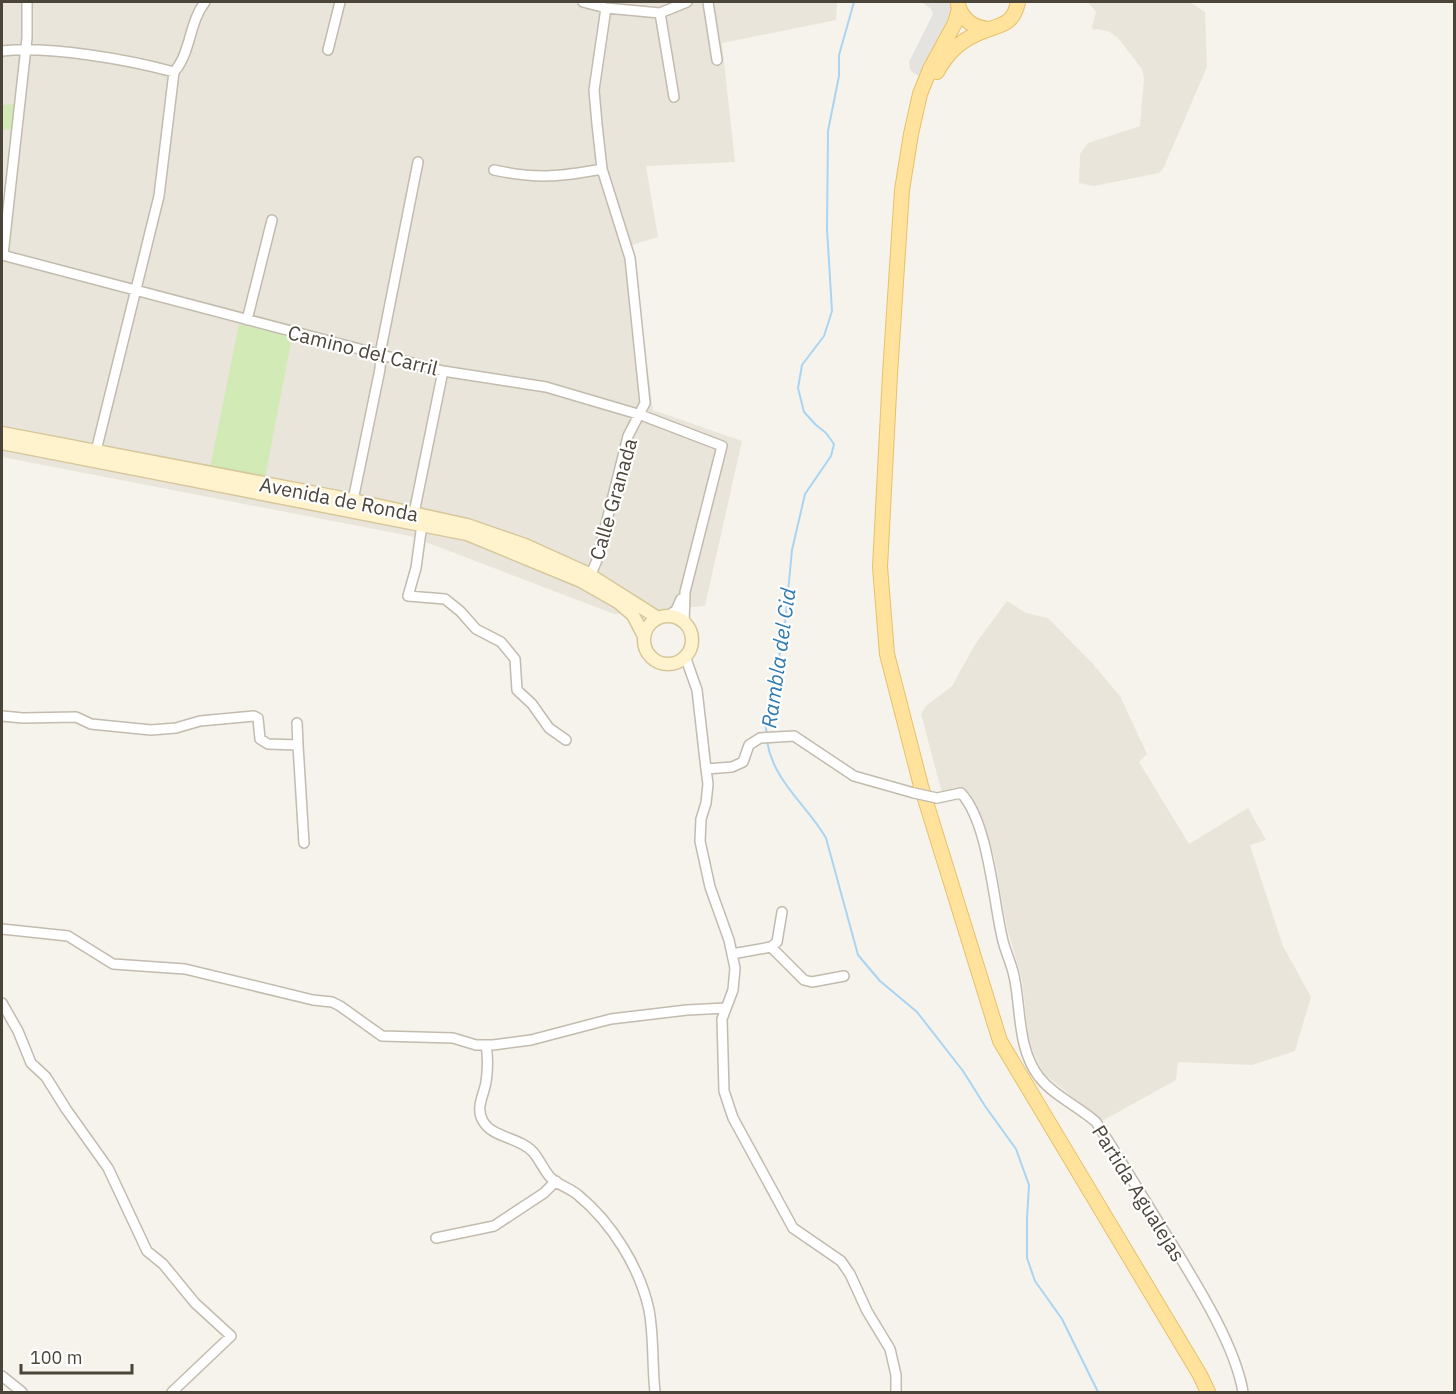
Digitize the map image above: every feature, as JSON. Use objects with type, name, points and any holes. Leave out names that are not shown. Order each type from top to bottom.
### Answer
[{"type":"main road","points":[[911,134],[932,82],[943,62],[958,46],[977,34],[1006,23],[1012,17],[1018,2]]},
{"type":"main road","points":[[958,5],[963,17],[970,24],[989,29]]},
{"type":"main road","points":[[958,5],[955,23],[930,69],[920,94],[902,190],[880,567],[887,654],[921,786],[1000,1041],[1208,1392]]},
{"type":"street","points":[[2,255],[26,49],[27,2]]},
{"type":"street","points":[[95,456],[159,196],[174,72],[180,65],[193,25],[206,2]]},
{"type":"street","points":[[328,50],[340,2]]},
{"type":"street","points":[[583,2],[606,8],[660,13],[687,2]]},
{"type":"street","points":[[708,2],[717,60]]},
{"type":"street","points":[[606,8],[594,90],[602,170],[630,258],[645,403],[641,415]]},
{"type":"street","points":[[660,13],[674,97]]},
{"type":"street","points":[[2,51],[26,49],[90,56],[174,72]]},
{"type":"street","points":[[352,505],[418,162]]},
{"type":"street","points":[[494,170],[519,175],[561,177],[602,170]]},
{"type":"street","points":[[247,320],[272,220]]},
{"type":"street","name":"Camino del Carril","points":[[2,255],[443,371],[546,387],[641,415],[722,446],[685,592]]},
{"type":"street","points":[[443,371],[416,520],[416,568],[408,596],[445,599],[460,611],[476,629],[501,642],[515,659],[517,690],[532,704],[549,728],[566,741]]},
{"type":"street","name":"Calle Granada","points":[[589,580],[628,436],[641,415]]},
{"type":"street","name":"Avenida de Ronda","points":[[2,433],[95,456]]},
{"type":"street","name":"Avenida de Ronda","points":[[2,443],[95,456],[352,505],[416,520],[467,525],[525,545],[640,609],[663,617]]},
{"type":"street","name":"Avenida de Ronda","points":[[589,580],[633,615],[644,636]]},
{"type":"street","points":[[684,663],[657,662],[649,656],[644,636],[649,626],[676,610],[685,592]]},
{"type":"street","points":[[684,663],[690,650],[691,636],[684,623],[685,592]]},
{"type":"street","points":[[663,617],[684,623]]},
{"type":"street","points":[[684,663],[694,678],[697,690],[708,784],[701,819],[700,842],[710,887],[729,940],[735,968],[733,990],[722,1019],[724,1090],[733,1118],[793,1228],[841,1261],[850,1274],[867,1311],[891,1349],[896,1375],[896,1392]]},
{"type":"street","points":[[2,716],[76,717],[92,724],[151,730],[176,728],[200,721],[254,716],[258,718],[260,739],[263,742],[298,745]]},
{"type":"street","points":[[297,723],[304,843]]},
{"type":"street","name":"Partida Agualejas","points":[[706,769],[732,767],[743,762],[749,745],[760,738],[794,736],[854,776],[937,798],[962,794],[968,801],[991,872],[1003,940],[1015,980],[1023,1044],[1033,1066],[1050,1089],[1084,1111],[1096,1122],[1192,1276],[1239,1373],[1244,1392]]},
{"type":"street","points":[[732,954],[771,947],[777,942],[782,912]]},
{"type":"street","points":[[2,929],[68,936],[113,964],[184,969],[313,1000],[332,1002],[382,1036],[453,1038],[476,1045],[486,1045],[531,1040],[611,1019],[726,1008]]},
{"type":"street","points":[[771,947],[804,980],[812,982],[844,976]]},
{"type":"street","points":[[2,1003],[18,1031],[31,1063],[46,1077],[108,1168],[147,1251],[163,1264],[195,1303],[231,1336],[172,1392]]},
{"type":"street","points":[[486,1045],[488,1059],[486,1082],[480,1105],[483,1122],[491,1130],[527,1146],[552,1179],[578,1194],[590,1206],[625,1250],[638,1276],[648,1310],[655,1392]]},
{"type":"street","points":[[436,1238],[494,1226],[544,1193],[556,1181]]},
{"type":"street","points":[[2,1376],[22,1392]]},
{"type":"shaded area","points":[[2,2],[837,2],[836,20],[722,43],[735,162],[646,166],[658,237],[632,245],[653,410],[742,441],[705,606],[614,614],[410,536],[2,457]]},
{"type":"shaded area","points":[[922,2],[951,2],[953,15],[923,78],[913,73],[909,62],[933,14],[931,9]]},
{"type":"shaded area","points":[[1088,2],[1190,2],[1205,12],[1207,67],[1164,167],[1159,173],[1094,186],[1079,183],[1080,154],[1088,143],[1140,126],[1144,78],[1142,69],[1118,38],[1110,32],[1093,30],[1096,12]]},
{"type":"shaded area","points":[[1007,601],[1026,613],[1048,618],[1092,663],[1120,696],[1147,754],[1139,762],[1189,844],[1248,808],[1266,840],[1250,845],[1283,946],[1311,997],[1295,1051],[1252,1065],[1178,1062],[1176,1080],[1102,1121],[1043,1073],[1029,1043],[1022,979],[1007,928],[993,852],[970,793],[943,797],[921,714],[926,706],[952,686],[976,643]]},
{"type":"green space","points":[[14,104],[12,129],[2,130],[2,105]]},
{"type":"green space","points":[[239,324],[292,337],[265,478],[210,468]]},
{"type":"waterway","name":"Rambla del Cid","points":[[767,735],[765,723],[784,634],[792,550],[805,494],[831,456],[834,444],[804,412],[798,388],[802,365],[824,336],[832,311],[827,229],[828,131],[839,76],[839,55],[854,2]]},
{"type":"waterway","name":"Rambla del Cid","points":[[767,741],[770,755],[783,781],[826,838],[858,955],[880,981],[917,1012],[963,1071],[1016,1149],[1029,1185],[1027,1258],[1035,1281],[1062,1319],[1098,1392]]}]
